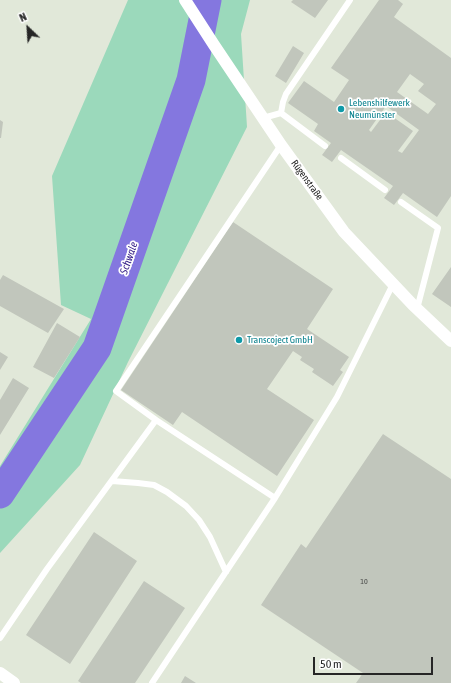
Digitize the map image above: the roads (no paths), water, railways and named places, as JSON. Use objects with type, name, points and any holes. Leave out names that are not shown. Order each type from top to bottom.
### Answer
[{"type":"street","name":"Rügenstraße","points":[[185,0],[281,145],[344,232],[417,309],[451,342]]},
{"type":"street","points":[[0,673],[14,683]]},
{"type":"lane","points":[[281,113],[286,94],[350,0]]},
{"type":"lane","points":[[263,118],[281,113]]},
{"type":"lane","points":[[281,113],[325,146]]},
{"type":"lane","points":[[275,498],[156,420],[116,391],[281,145]]},
{"type":"lane","points":[[341,158],[385,190]]},
{"type":"lane","points":[[401,202],[438,228],[417,309]]},
{"type":"lane","points":[[152,683],[275,498],[337,397],[393,284]]},
{"type":"lane","points":[[0,638],[47,569],[156,420]]},
{"type":"lane","points":[[112,481],[154,485],[167,492],[186,506],[199,520],[210,537],[226,572]]},
{"type":"waterway","name":"Schwale","points":[[0,494],[97,348],[191,80],[207,0]]},
{"type":"place","name":"Lebenshilfewerk Neumünster","points":[[341,109]]},
{"type":"place","name":"Transcoject GmbH","points":[[239,340]]}]
